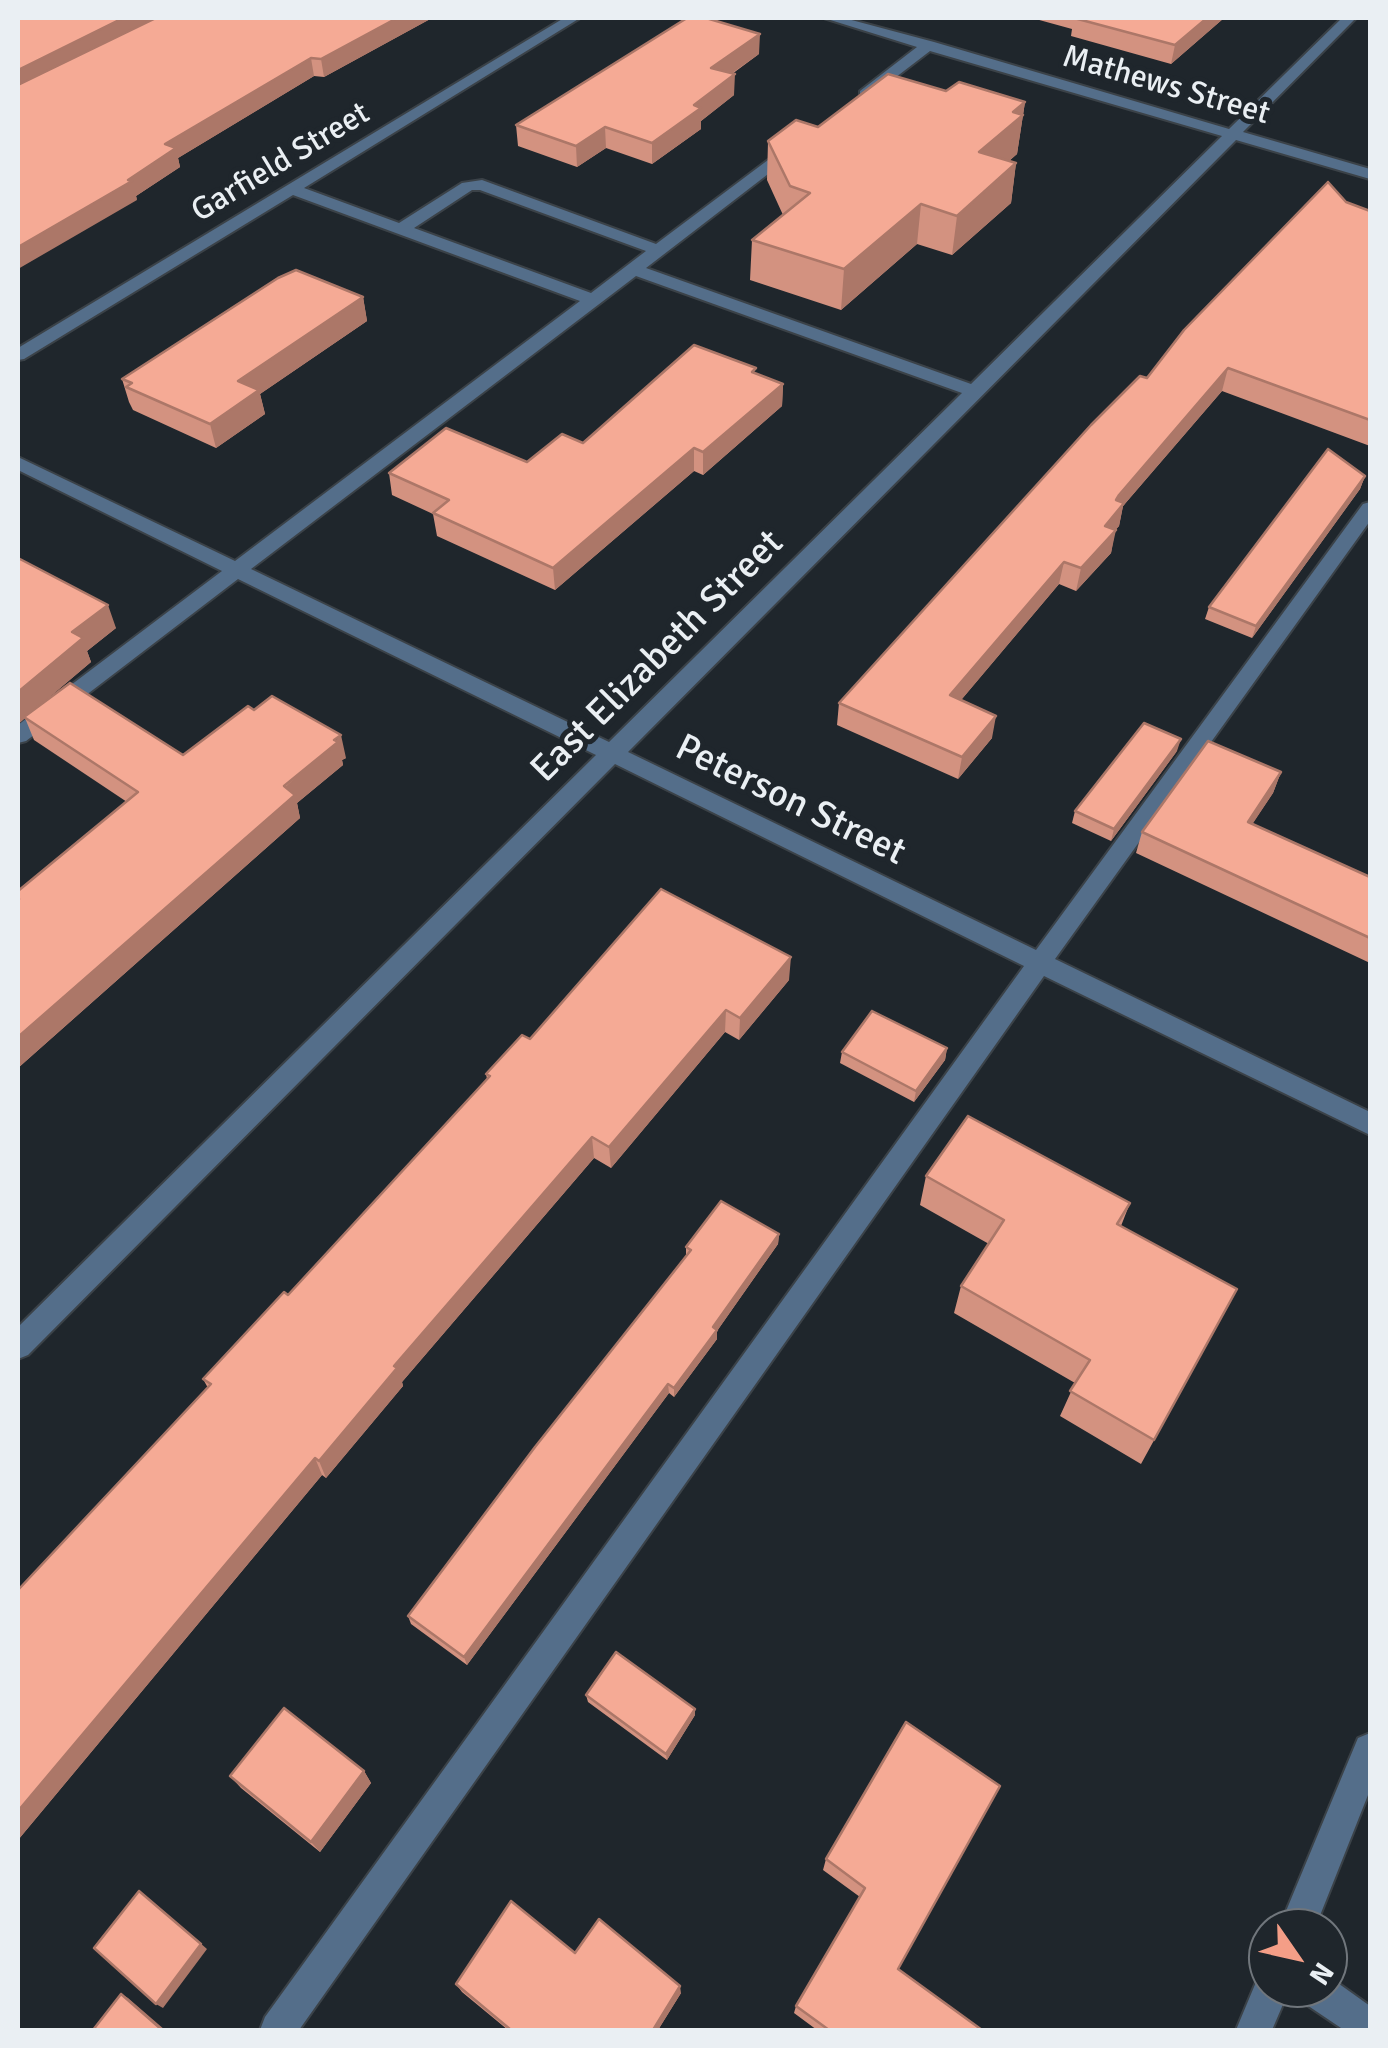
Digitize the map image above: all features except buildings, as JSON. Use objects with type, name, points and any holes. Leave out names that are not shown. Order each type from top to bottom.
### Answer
[{"type":"street","name":"Garfield Street","points":[[18,356],[573,18]]},
{"type":"street","name":"Mathews Street","points":[[831,18],[1370,174]]},
{"type":"street","name":"East Elizabeth Street","points":[[18,1346],[1348,18]]},
{"type":"street","points":[[856,100],[929,46]]},
{"type":"street","points":[[18,736],[811,135]]},
{"type":"street","points":[[402,229],[468,186],[482,186],[658,250]]},
{"type":"street","points":[[291,189],[593,300]]},
{"type":"street","points":[[633,269],[976,392]]},
{"type":"street","name":"Peterson Street","points":[[18,462],[1370,1124]]},
{"type":"street","points":[[278,2030],[1040,962],[1370,508]]},
{"type":"street","points":[[1305,1908],[1370,1750]]},
{"type":"street","points":[[1343,2008],[1370,2027]]}]
